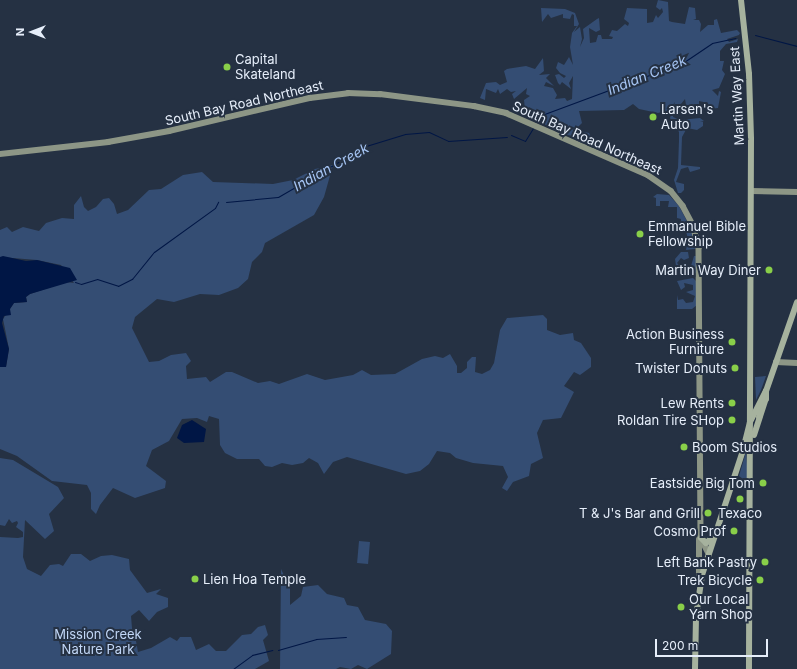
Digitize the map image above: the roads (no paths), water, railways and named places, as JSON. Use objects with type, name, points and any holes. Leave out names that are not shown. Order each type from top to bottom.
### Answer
[{"type":"main road","name":"Martin Way East","points":[[741,0],[749,74],[751,192],[750,422]]},
{"type":"main road","points":[[695,669],[699,590],[708,552],[748,444],[760,417],[766,391],[797,302]]},
{"type":"main road","points":[[749,669],[751,473],[748,444],[750,422],[766,391]]},
{"type":"main road","points":[[701,538],[707,543],[716,529]]},
{"type":"street","name":"South Bay Road Northeast","points":[[0,154],[140,137],[333,95],[380,94],[474,106],[519,118],[656,180],[671,191],[686,211],[693,225],[699,251],[700,510]]},
{"type":"street","points":[[751,192],[797,192]]},
{"type":"street","points":[[776,362],[797,363]]},
{"type":"street","points":[[700,510],[701,538],[708,552]]},
{"type":"street","points":[[699,590],[700,510]]},
{"type":"waterway","name":"Indian Creek","points":[[755,35],[797,46]]},
{"type":"waterway","name":"Indian Creek","points":[[536,120],[539,116],[684,62],[712,43],[735,38]]},
{"type":"waterway","name":"Indian Creek","points":[[511,135],[525,141],[533,128]]},
{"type":"waterway","name":"Indian Creek","points":[[226,202],[278,197],[366,146],[405,134],[429,132],[448,141],[507,137]]},
{"type":"waterway","name":"Indian Creek","points":[[75,282],[81,284],[97,279],[118,286],[132,279],[154,252],[215,208],[218,202]]},
{"type":"waterway","points":[[278,650],[316,639],[346,637]]},
{"type":"waterway","points":[[233,669],[252,655],[272,650]]},
{"type":"place","name":"Capital Skateland","points":[[227,67]]},
{"type":"place","name":"Larsen's Auto","points":[[653,117]]},
{"type":"place","name":"Emmanuel Bible Fellowship","points":[[640,234]]},
{"type":"place","name":"Martin Way Diner","points":[[769,270]]},
{"type":"place","name":"Action Business Furniture","points":[[732,342]]},
{"type":"place","name":"Twister Donuts","points":[[735,368]]},
{"type":"place","name":"Lew Rents","points":[[732,403]]},
{"type":"place","name":"Roldan Tire SHop","points":[[732,420]]},
{"type":"place","name":"Boom Studios","points":[[684,447]]},
{"type":"place","name":"Eastside Big Tom","points":[[763,483]]},
{"type":"place","name":"Texaco","points":[[740,499]]},
{"type":"place","name":"T & J's Bar and Grill","points":[[708,513]]},
{"type":"place","name":"Cosmo Prof","points":[[734,531]]},
{"type":"place","name":"Left Bank Pastry","points":[[765,562]]},
{"type":"place","name":"Lien Hoa Temple","points":[[195,579]]},
{"type":"place","name":"Trek Bicycle","points":[[760,580]]},
{"type":"place","name":"Our Local Yarn Shop","points":[[681,607]]},
{"type":"park label","name":"Mission Creek Nature Park","points":[[98,642]]}]
